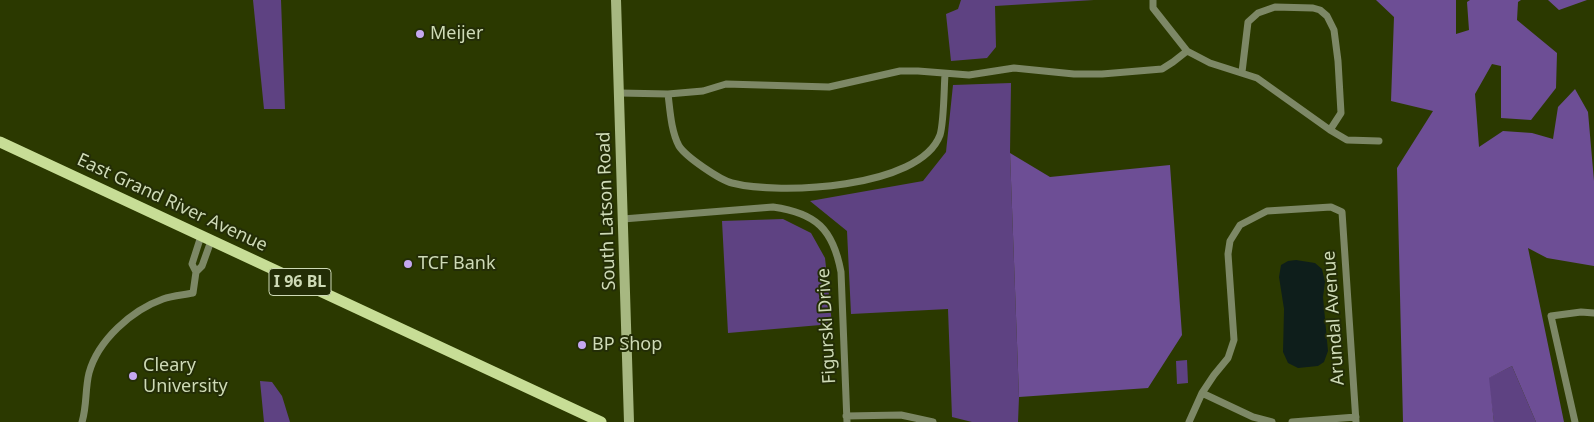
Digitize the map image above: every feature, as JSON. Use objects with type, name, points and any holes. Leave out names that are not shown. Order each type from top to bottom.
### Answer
[{"type":"main road","name":"South Latson Road","points":[[616,0],[629,422]]},
{"type":"main road","name":"East Grand River Avenue","points":[[0,142],[600,422]]},
{"type":"street","points":[[1153,0],[1153,8],[1187,51],[1210,63],[1257,78],[1347,140],[1379,141]]},
{"type":"street","points":[[1242,72],[1248,22],[1258,12],[1275,7],[1313,8],[1320,10],[1327,16],[1334,30],[1338,61],[1341,113],[1330,130]]},
{"type":"street","points":[[620,93],[668,94],[703,91],[726,84],[829,87],[900,71],[930,71],[969,75],[1014,68],[1074,74],[1144,71],[1162,68],[1187,51]]},
{"type":"street","points":[[668,94],[672,126],[679,146],[692,160],[729,182],[755,188],[816,187],[846,184],[874,178],[910,166],[928,151],[940,135],[945,74]]},
{"type":"street","name":"Figurski Drive","points":[[623,219],[773,207],[790,209],[817,222],[830,237],[838,253],[842,272],[846,419]]},
{"type":"street","name":"Arundal Avenue","points":[[1202,393],[1228,358],[1234,340],[1228,254],[1230,241],[1240,224],[1267,211],[1331,207],[1342,212],[1356,420]]},
{"type":"street","points":[[196,272],[202,266],[206,238]]},
{"type":"street","points":[[82,422],[85,415],[86,392],[90,371],[105,341],[120,325],[150,306],[163,299],[193,293],[196,272],[192,264],[206,238]]},
{"type":"street","points":[[1575,422],[1550,316],[1581,312],[1594,313]]},
{"type":"street","points":[[1188,422],[1202,393],[1253,417],[1272,422]]},
{"type":"street","points":[[846,419],[901,415],[933,422]]},
{"type":"street","points":[[1292,422],[1356,420]]},
{"type":"shaded area","points":[[253,0],[281,0],[285,109],[264,109]]},
{"type":"shaded area","points":[[961,0],[1094,0],[995,6],[996,47],[987,58],[951,61],[946,14],[958,9]]},
{"type":"shaded area","points":[[1376,0],[1456,0],[1456,34],[1469,30],[1467,2],[1470,0],[1521,0],[1518,2],[1517,20],[1557,53],[1556,88],[1531,120],[1501,118],[1501,66],[1492,64],[1475,94],[1479,147],[1503,131],[1532,133],[1553,139],[1558,107],[1575,89],[1588,112],[1594,181],[1594,266],[1547,258],[1528,248],[1564,422],[1536,422],[1512,366],[1489,378],[1494,422],[1403,422],[1397,168],[1433,111],[1391,101],[1394,17]]},
{"type":"shaded area","points":[[1548,0],[1587,0],[1559,10]]},
{"type":"shaded area","points":[[1011,83],[1010,153],[1019,397],[1018,422],[972,422],[952,417],[948,309],[851,314],[847,231],[810,201],[923,181],[946,152],[953,85]]},
{"type":"shaded area","points":[[1010,153],[1050,177],[1170,165],[1182,335],[1148,388],[1019,397]]},
{"type":"shaded area","points":[[783,219],[811,233],[825,258],[832,324],[728,333],[722,221]]},
{"type":"shaded area","points":[[1296,260],[1315,263],[1322,269],[1325,282],[1323,297],[1328,351],[1324,362],[1318,366],[1298,368],[1288,363],[1283,352],[1284,309],[1279,277],[1281,265],[1288,261]]},
{"type":"shaded area","points":[[1187,360],[1188,383],[1177,384],[1176,361]]},
{"type":"shaded area","points":[[1512,366],[1536,422],[1494,422],[1488,378]]},
{"type":"shaded area","points":[[260,381],[272,382],[282,396],[290,422],[264,422]]},
{"type":"place","name":"Meijer","points":[[420,34]]},
{"type":"place","name":"TCF Bank","points":[[408,264]]},
{"type":"place","name":"BP Shop","points":[[582,345]]},
{"type":"place","name":"Cleary University","points":[[133,376]]}]
